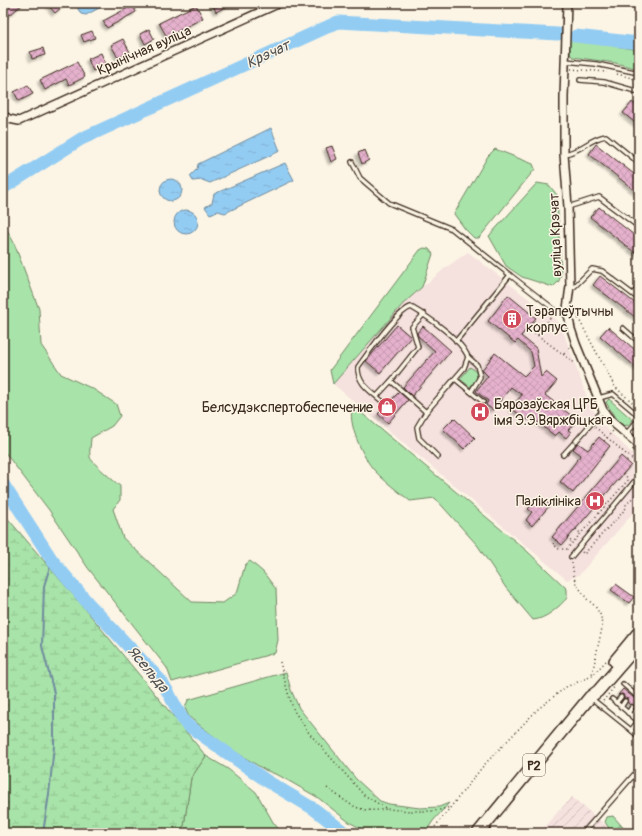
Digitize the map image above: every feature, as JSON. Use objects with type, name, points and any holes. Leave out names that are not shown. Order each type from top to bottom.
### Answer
[{"type":"main road","name":"Р2","points":[[478,833],[590,697],[594,687],[634,651],[639,632]]},
{"type":"street","name":"Крынічная вуліца","points":[[3,115],[9,119],[19,121],[280,3]]},
{"type":"street","name":"вуліца Крэчат","points":[[567,3],[564,69],[564,154],[568,207],[570,286],[567,305],[568,316],[576,344],[603,410],[611,421],[637,446]]},
{"type":"lane","points":[[565,61],[596,64],[639,73]]},
{"type":"lane","points":[[580,80],[604,82],[639,92]]},
{"type":"lane","points":[[564,154],[573,153],[598,137],[606,136],[639,163]]},
{"type":"lane","points":[[352,162],[360,178],[389,203],[452,229],[555,310],[568,316]]},
{"type":"lane","points":[[568,207],[599,197],[639,227]]},
{"type":"lane","points":[[634,224],[639,219]]},
{"type":"lane","points":[[570,286],[574,287],[592,269],[597,269],[602,271],[639,299]]},
{"type":"lane","points":[[456,341],[510,275]]},
{"type":"lane","points":[[633,294],[639,286]]},
{"type":"lane","points":[[383,402],[360,381],[357,375],[358,367],[393,323],[406,309],[411,307],[424,314],[441,327],[466,351],[468,357],[477,365],[480,376],[471,392]]},
{"type":"lane","points":[[377,396],[418,347],[412,327],[424,314]]},
{"type":"lane","points":[[623,328],[639,342]]},
{"type":"lane","points":[[438,457],[419,438],[416,427],[426,412],[464,368],[468,357]]},
{"type":"lane","points":[[455,379],[483,402]]},
{"type":"lane","points":[[391,380],[426,412]]},
{"type":"lane","points":[[599,398],[613,394],[639,416]]},
{"type":"lane","points":[[563,455],[603,410]]},
{"type":"lane","points":[[626,434],[638,422]]},
{"type":"lane","points":[[571,557],[639,476]]},
{"type":"lane","points":[[623,684],[627,690],[638,699]]},
{"type":"lane","points":[[590,697],[639,738]]},
{"type":"lane","points":[[616,703],[621,697]]},
{"type":"lane","points":[[612,699],[638,721],[631,730]]},
{"type":"lane","points":[[621,707],[625,701]]},
{"type":"lane","points":[[628,713],[632,707]]},
{"type":"lane","points":[[632,717],[637,711]]},
{"type":"lane","points":[[584,833],[639,769]]},
{"type":"path","points":[[564,69],[612,73],[639,80]]},
{"type":"path","points":[[567,305],[575,306],[575,312],[615,387],[639,408]]},
{"type":"path","points":[[538,334],[555,310]]},
{"type":"path","points":[[528,328],[575,363],[578,369]]},
{"type":"path","points":[[591,423],[634,461]]},
{"type":"path","points":[[604,441],[614,429]]},
{"type":"path","points":[[635,471],[633,446],[637,446]]},
{"type":"path","points":[[556,540],[553,544],[559,549],[567,548],[639,467]]},
{"type":"path","points":[[623,474],[629,479]]},
{"type":"path","points":[[580,550],[584,554],[616,520],[626,508],[626,505],[639,491]]},
{"type":"path","points":[[598,503],[603,508]]},
{"type":"path","points":[[576,529],[581,533]]},
{"type":"path","points":[[568,538],[573,542]]},
{"type":"path","points":[[430,833],[484,765],[538,710],[566,687],[592,676],[602,628],[601,616],[596,606],[587,599],[575,582],[571,557]]},
{"type":"path","points":[[280,662],[294,711],[309,733],[364,795],[387,809]]},
{"type":"path","points":[[327,788],[353,807],[364,810],[387,809],[412,811],[435,810],[451,807]]},
{"type":"shaded area","name":"Бярозаўская ЦРБ імя Э.Э.Вяржбіцкага","points":[[468,252],[560,323],[588,400],[601,423],[639,460],[639,504],[634,512],[579,575],[567,580],[333,384],[403,304],[444,269]]},
{"type":"shaded area","points":[[572,797],[610,829],[612,833],[539,833]]},
{"type":"green space","points":[[569,37],[639,50],[639,69],[615,63],[573,57],[570,54]]},
{"type":"green space","points":[[495,149],[533,164],[535,169],[479,238],[474,238],[454,214],[488,156]]},
{"type":"green space","points":[[537,183],[549,185],[557,195],[561,274],[559,281],[553,287],[522,277],[506,266],[489,236]]},
{"type":"green space","points":[[3,222],[14,243],[39,309],[41,345],[61,374],[93,389],[116,404],[120,416],[112,426],[91,438],[90,457],[103,472],[120,486],[120,500],[113,509],[123,538],[192,602],[223,603],[237,593],[245,565],[250,561],[263,572],[276,589],[278,640],[275,653],[172,682],[167,668],[88,568],[49,510],[3,450]]},
{"type":"green space","points":[[424,248],[429,249],[433,254],[422,287],[403,304],[333,384],[330,370],[420,250]]},
{"type":"green space","points":[[470,367],[476,371],[477,379],[470,387],[460,379]]},
{"type":"green space","points":[[609,399],[633,420],[629,425],[624,426],[617,421],[606,402]]},
{"type":"green space","points":[[353,406],[527,551],[567,589],[567,598],[556,609],[547,615],[533,620],[506,588],[478,546],[435,498],[410,501],[374,470],[365,457],[354,430],[351,413]]},
{"type":"green space","points":[[3,513],[81,604],[206,756],[191,778],[184,826],[172,833],[3,833]]},
{"type":"green space","points":[[286,672],[291,690],[299,708],[356,779],[380,801],[389,804],[420,808],[439,807],[449,803],[433,821],[425,833],[369,833],[349,822],[317,797],[280,776],[265,770],[229,748],[189,717],[185,708],[188,700]]},
{"type":"green space","points":[[206,756],[228,769],[256,792],[273,822],[281,832],[284,833],[172,833],[184,826],[191,778]]},
{"type":"green space","points":[[613,816],[628,833],[612,833],[605,822],[607,817]]},
{"type":"water","points":[[82,3],[99,3],[101,7],[86,15],[81,14],[78,9],[78,5]]},
{"type":"water","points":[[271,128],[280,151],[210,183],[202,180],[193,181],[190,176],[197,169],[198,164]]},
{"type":"water","points":[[285,163],[294,180],[225,213],[218,211],[210,214],[205,207],[212,203],[214,194]]},
{"type":"water","points":[[167,179],[175,179],[182,186],[182,194],[175,201],[167,201],[160,194],[160,186]]},
{"type":"water","points":[[186,210],[191,211],[197,217],[197,227],[191,233],[186,234],[181,233],[175,227],[174,222],[175,217],[181,211]]},
{"type":"building","points":[[6,3],[24,3],[10,15],[3,6]]},
{"type":"building","points":[[53,3],[67,3],[55,13],[49,6]]},
{"type":"building","points":[[212,3],[233,3],[216,12]]},
{"type":"building","points":[[133,5],[136,12],[107,28],[103,21]]},
{"type":"building","points":[[196,5],[203,18],[167,37],[159,23]]},
{"type":"building","points":[[149,29],[154,39],[145,44],[140,34]]},
{"type":"building","points":[[92,31],[95,38],[84,42],[81,35]]},
{"type":"building","points":[[123,39],[130,52],[118,58],[111,45]]},
{"type":"building","points":[[43,48],[45,55],[32,59],[30,52]]},
{"type":"building","points":[[101,53],[106,64],[93,71],[88,59]]},
{"type":"building","points":[[77,62],[85,77],[69,85],[66,79],[45,90],[40,80]]},
{"type":"building","points":[[28,85],[33,94],[19,101],[14,92]]},
{"type":"building","points":[[632,102],[639,107],[639,126],[623,113]]},
{"type":"building","points":[[596,144],[639,178],[639,194],[589,154]]},
{"type":"building","points":[[332,146],[337,159],[331,162],[326,148]]},
{"type":"building","points":[[365,150],[369,160],[362,164],[358,153]]},
{"type":"building","points":[[599,207],[639,239],[639,256],[590,217]]},
{"type":"building","points":[[600,276],[639,306],[639,320],[593,285]]},
{"type":"building","points":[[508,295],[536,318],[521,336],[536,348],[541,377],[546,372],[557,381],[545,395],[577,420],[568,430],[571,432],[566,438],[559,432],[555,436],[530,416],[527,420],[511,408],[522,395],[511,387],[493,410],[486,405],[488,401],[476,391],[488,376],[482,370],[495,353],[524,376],[534,366],[531,352],[518,340],[515,343],[488,321]]},
{"type":"building","points":[[397,325],[411,337],[380,373],[366,361]]},
{"type":"building","points":[[423,326],[451,351],[412,396],[403,387],[435,351],[418,336],[417,333]]},
{"type":"building","points":[[608,327],[639,353],[639,370],[600,336]]},
{"type":"building","points":[[399,392],[408,400],[388,423],[378,414]]},
{"type":"building","points":[[454,418],[475,438],[464,449],[443,429]]},
{"type":"building","points":[[599,437],[610,446],[573,493],[560,482],[581,455],[573,449],[578,443],[588,450]]},
{"type":"building","points":[[621,456],[631,465],[562,545],[552,537]]},
{"type":"building","points":[[540,496],[550,505],[532,526],[526,520],[532,512],[528,509]]},
{"type":"building","points":[[616,584],[634,597],[629,603],[611,590]]},
{"type":"building","points":[[623,689],[639,702],[639,708],[635,709],[634,705],[630,705],[628,703],[628,699],[624,698],[623,694],[618,695]]},
{"type":"waterway","name":"Крэчат","points":[[3,188],[81,139],[338,22],[558,34]]},
{"type":"waterway","name":"Крэчат","points":[[576,36],[639,43]]},
{"type":"waterway","name":"Ясельда","points":[[3,484],[52,560],[87,602],[161,681],[186,724],[267,781],[314,809],[345,833]]},
{"type":"waterway","points":[[43,833],[54,746],[54,693],[42,646],[44,586],[52,560]]},
{"type":"place","name":"Тэрапеўтычны корпус","points":[[512,319]]},
{"type":"place","name":"Белсудэкспертобеспечение","points":[[387,407]]},
{"type":"place","name":"Бярозаўская ЦРБ імя Э.Э.Вяржбіцкага","points":[[480,412]]},
{"type":"place","name":"Паліклініка","points":[[595,501]]}]
